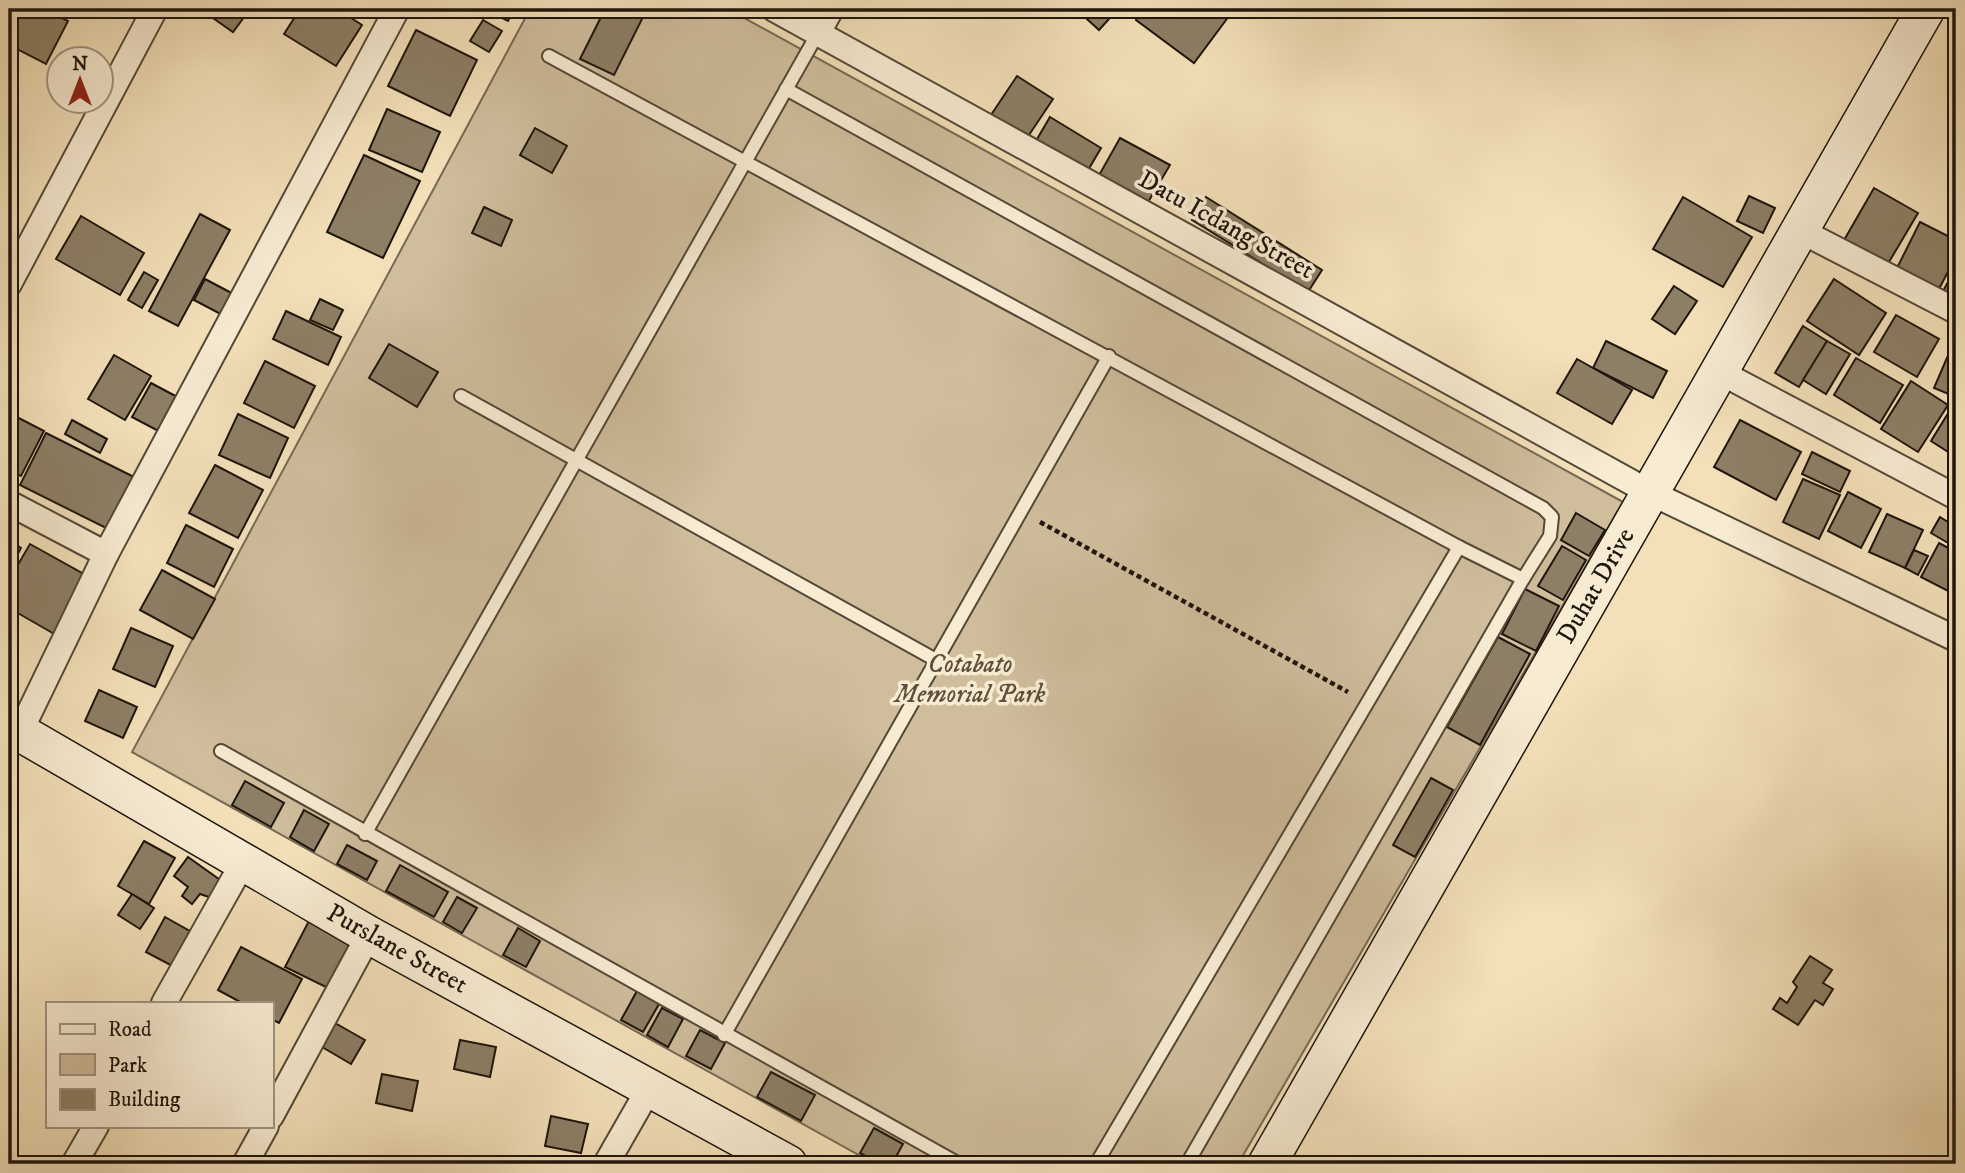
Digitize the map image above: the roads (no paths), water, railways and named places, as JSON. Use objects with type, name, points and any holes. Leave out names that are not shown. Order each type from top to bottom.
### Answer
[{"type":"street","points":[[9,284],[155,9]]},
{"type":"street","points":[[15,729],[397,9]]},
{"type":"street","name":"Datu Icdang Street","points":[[774,9],[1649,492],[1956,639]]},
{"type":"street","points":[[818,33],[831,9]]},
{"type":"street","name":"Duhat Drive","points":[[1267,1164],[1926,9]]},
{"type":"street","points":[[1799,230],[1956,311]]},
{"type":"street","points":[[1718,371],[1956,497]]},
{"type":"street","points":[[9,503],[106,554]]},
{"type":"street","name":"Purslane Street","points":[[15,729],[369,935],[788,1164]]},
{"type":"street","points":[[165,1002],[244,862]]},
{"type":"street","points":[[273,1112],[369,935]]},
{"type":"street","points":[[606,1164],[650,1087]]},
{"type":"street","points":[[74,1164],[95,1128]]},
{"type":"street","points":[[245,1164],[265,1128]]},
{"type":"lane","points":[[365,834],[818,33]]},
{"type":"lane","points":[[549,56],[1522,579]]},
{"type":"lane","points":[[786,89],[1543,508],[1552,517],[1553,527],[1187,1164]]},
{"type":"lane","points":[[724,1035],[1109,356]]},
{"type":"lane","points":[[461,396],[936,660]]},
{"type":"lane","points":[[1096,1164],[1459,547]]},
{"type":"lane","points":[[221,751],[724,1035],[959,1164]]},
{"type":"park label","name":"Cotabato Memorial Park","points":[[970,679]]}]
